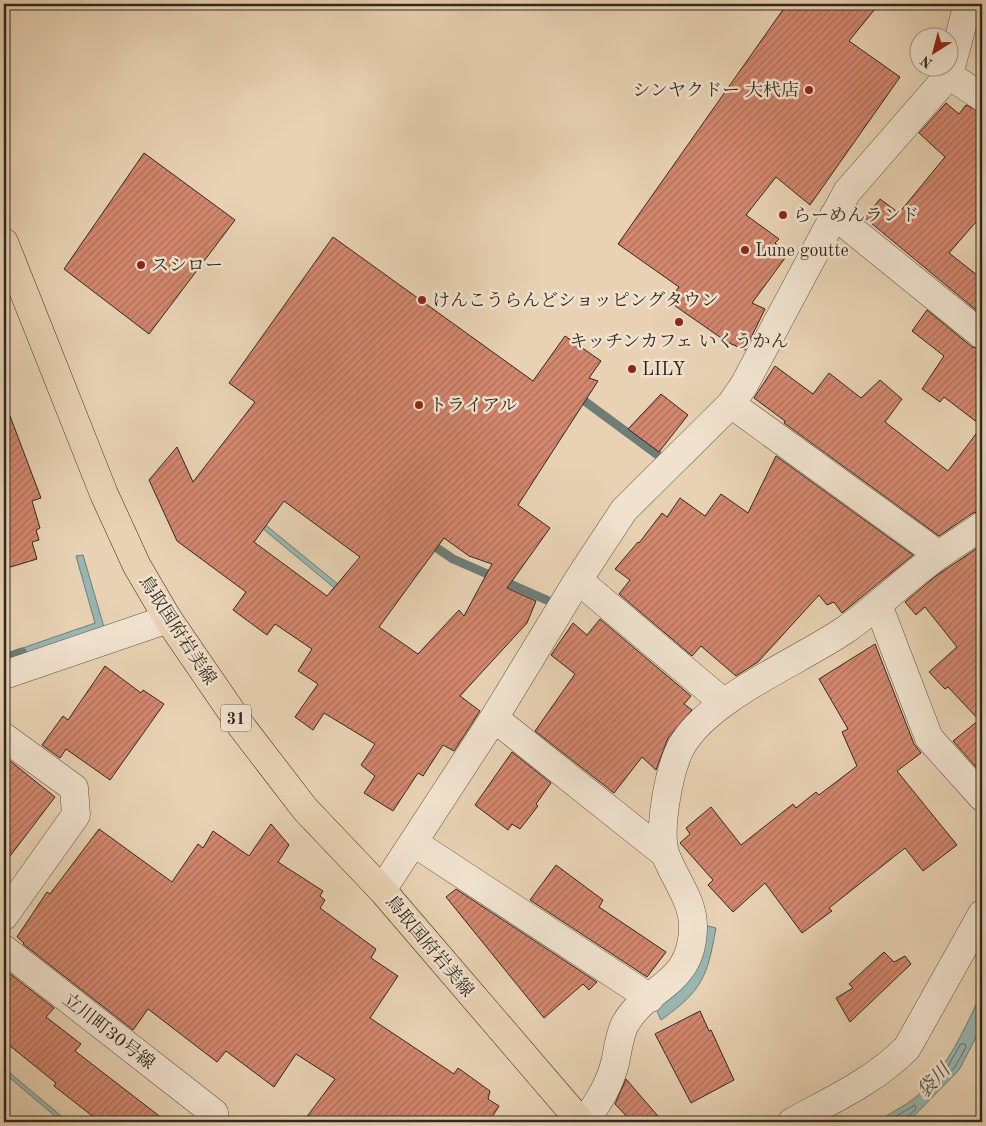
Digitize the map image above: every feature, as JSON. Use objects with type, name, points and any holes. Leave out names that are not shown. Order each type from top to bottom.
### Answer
[{"type":"main road","name":"鳥取国府岩美線","points":[[4,242],[101,488],[137,566],[168,620],[242,727],[305,809],[382,890],[582,1122]]},
{"type":"street","points":[[958,41],[968,4]]},
{"type":"street","points":[[382,890],[494,718],[578,580],[624,510],[731,404],[744,384],[847,192],[945,78]]},
{"type":"street","points":[[953,78],[982,97]]},
{"type":"street","points":[[834,215],[982,335]]},
{"type":"street","points":[[731,404],[939,554]]},
{"type":"street","points":[[582,1122],[605,1093],[624,1026],[632,1015],[677,975],[691,944],[693,925],[687,900],[665,854],[663,832],[670,779],[681,747],[699,722],[723,702],[806,655],[846,629],[939,554],[982,526]]},
{"type":"street","points":[[578,580],[723,702]]},
{"type":"street","points":[[878,605],[929,738],[982,797]]},
{"type":"street","points":[[4,675],[168,620]]},
{"type":"street","points":[[494,718],[665,854]]},
{"type":"street","points":[[4,737],[74,788],[76,815],[4,916]]},
{"type":"street","points":[[413,842],[650,998]]},
{"type":"street","points":[[792,1122],[869,1079],[893,1062],[907,1048],[982,914]]},
{"type":"street","name":"立川町30号線","points":[[4,949],[215,1117]]},
{"type":"water","points":[[224,491],[366,607],[379,625],[239,509]]},
{"type":"water","points":[[83,555],[104,627],[14,658],[11,652],[95,623],[76,556]]},
{"type":"water","points":[[704,925],[716,928],[706,971],[701,981],[686,1000],[661,1020],[656,1009],[681,988]]},
{"type":"water","name":"袋川","points":[[982,992],[982,1026],[959,1070],[908,1122],[877,1122],[916,1097],[937,1074],[954,1048]]},
{"type":"water","points":[[4,1068],[69,1122],[62,1122],[4,1073]]},
{"type":"building","points":[[787,4],[879,4],[849,41],[900,77],[810,205],[776,177],[746,215],[779,239],[775,243],[788,254],[752,303],[765,309],[745,350],[727,342],[668,301],[679,287],[618,244]]},
{"type":"building","points":[[946,103],[959,114],[966,105],[982,112],[982,215],[949,253],[982,279],[982,315],[865,218],[880,199],[899,213],[945,157],[919,133]]},
{"type":"building","points":[[144,153],[235,220],[149,334],[64,269]]},
{"type":"building","points":[[333,237],[533,381],[565,336],[601,361],[589,378],[598,381],[518,505],[550,528],[507,588],[536,601],[527,623],[460,696],[480,711],[454,751],[443,745],[423,776],[418,773],[393,811],[364,793],[375,776],[361,765],[375,744],[324,713],[313,730],[295,717],[318,684],[298,671],[312,649],[275,624],[267,635],[233,610],[246,592],[177,541],[149,480],[177,447],[193,482],[255,402],[229,383]],"holes":[[[284,501],[360,557],[327,596],[254,542]],[[444,538],[469,556],[492,564],[464,616],[459,610],[418,654],[379,627]]]},
{"type":"building","points":[[927,310],[972,347],[982,350],[982,426],[944,397],[940,402],[922,389],[944,356],[912,331]]},
{"type":"building","points":[[775,366],[813,394],[829,373],[861,398],[880,380],[902,399],[885,422],[948,471],[982,426],[982,511],[973,513],[939,536],[784,423],[785,421],[754,398]]},
{"type":"building","points":[[661,394],[688,415],[659,452],[628,429]]},
{"type":"building","points":[[7,408],[41,498],[32,501],[40,528],[36,530],[39,540],[32,542],[37,559],[4,569],[4,409]]},
{"type":"building","points":[[776,456],[913,555],[842,613],[834,602],[827,605],[819,595],[758,662],[736,676],[701,646],[692,656],[619,594],[630,580],[615,569],[639,543],[662,513],[667,517],[680,498],[705,516],[721,494],[748,513]]},
{"type":"building","points":[[982,545],[982,774],[953,741],[979,720],[948,687],[945,689],[929,672],[957,647],[925,607],[916,615],[905,602],[936,576]]},
{"type":"building","points":[[600,619],[691,696],[684,704],[692,710],[668,738],[656,770],[642,757],[614,793],[535,731],[575,674],[551,655],[573,623],[587,635]]},
{"type":"building","points":[[875,644],[914,744],[921,753],[897,771],[957,845],[923,871],[905,848],[829,908],[832,911],[802,933],[765,883],[733,912],[708,885],[713,880],[680,843],[690,834],[686,828],[711,807],[741,845],[793,804],[796,808],[816,792],[819,795],[857,766],[842,732],[848,729],[819,679]]},
{"type":"building","points":[[105,666],[141,693],[143,690],[164,704],[110,780],[66,749],[60,758],[42,745],[63,716],[68,720]]},
{"type":"building","points":[[512,752],[551,783],[536,804],[538,806],[520,829],[512,824],[508,830],[475,805]]},
{"type":"building","points":[[4,756],[55,797],[4,864]]},
{"type":"building","points":[[271,824],[289,845],[278,862],[323,891],[320,896],[325,900],[320,908],[376,949],[371,958],[398,976],[370,1018],[454,1074],[458,1068],[490,1091],[488,1099],[499,1106],[489,1122],[303,1122],[335,1079],[296,1054],[274,1087],[226,1051],[217,1062],[148,1009],[133,1030],[23,944],[17,937],[47,892],[50,894],[99,829],[172,882],[198,844],[203,848],[213,831],[249,856]]},
{"type":"building","points":[[556,865],[603,900],[599,907],[666,952],[647,977],[530,900]]},
{"type":"building","points":[[456,889],[597,982],[589,990],[583,984],[544,1018],[446,897]]},
{"type":"building","points":[[884,952],[894,962],[905,956],[911,964],[850,1022],[836,998],[853,988],[849,984]]},
{"type":"building","points":[[4,969],[54,1008],[46,1017],[81,1044],[75,1051],[167,1122],[100,1122],[54,1086],[56,1083],[4,1041]]},
{"type":"building","points":[[700,1011],[734,1080],[691,1103],[655,1034]]},
{"type":"building","points":[[626,1079],[663,1122],[632,1122],[615,1104]]},
{"type":"waterway","points":[[575,394],[659,456]]},
{"type":"waterway","points":[[428,542],[453,559],[549,601]]},
{"type":"waterway","points":[[4,658],[22,652]]},
{"type":"place","name":"シンヤクドー 大杙店","points":[[809,90]]},
{"type":"place","name":"らーめんランド","points":[[783,215]]},
{"type":"place","name":"Lune goutte","points":[[745,250]]},
{"type":"place","name":"スシロー","points":[[141,265]]},
{"type":"place","name":"けんこうらんどショッピングタウン","points":[[422,300]]},
{"type":"place","name":"キッチンカフェ いくうかん","points":[[679,322]]},
{"type":"place","name":"LILY","points":[[632,369]]},
{"type":"place","name":"トライアル","points":[[419,405]]}]
